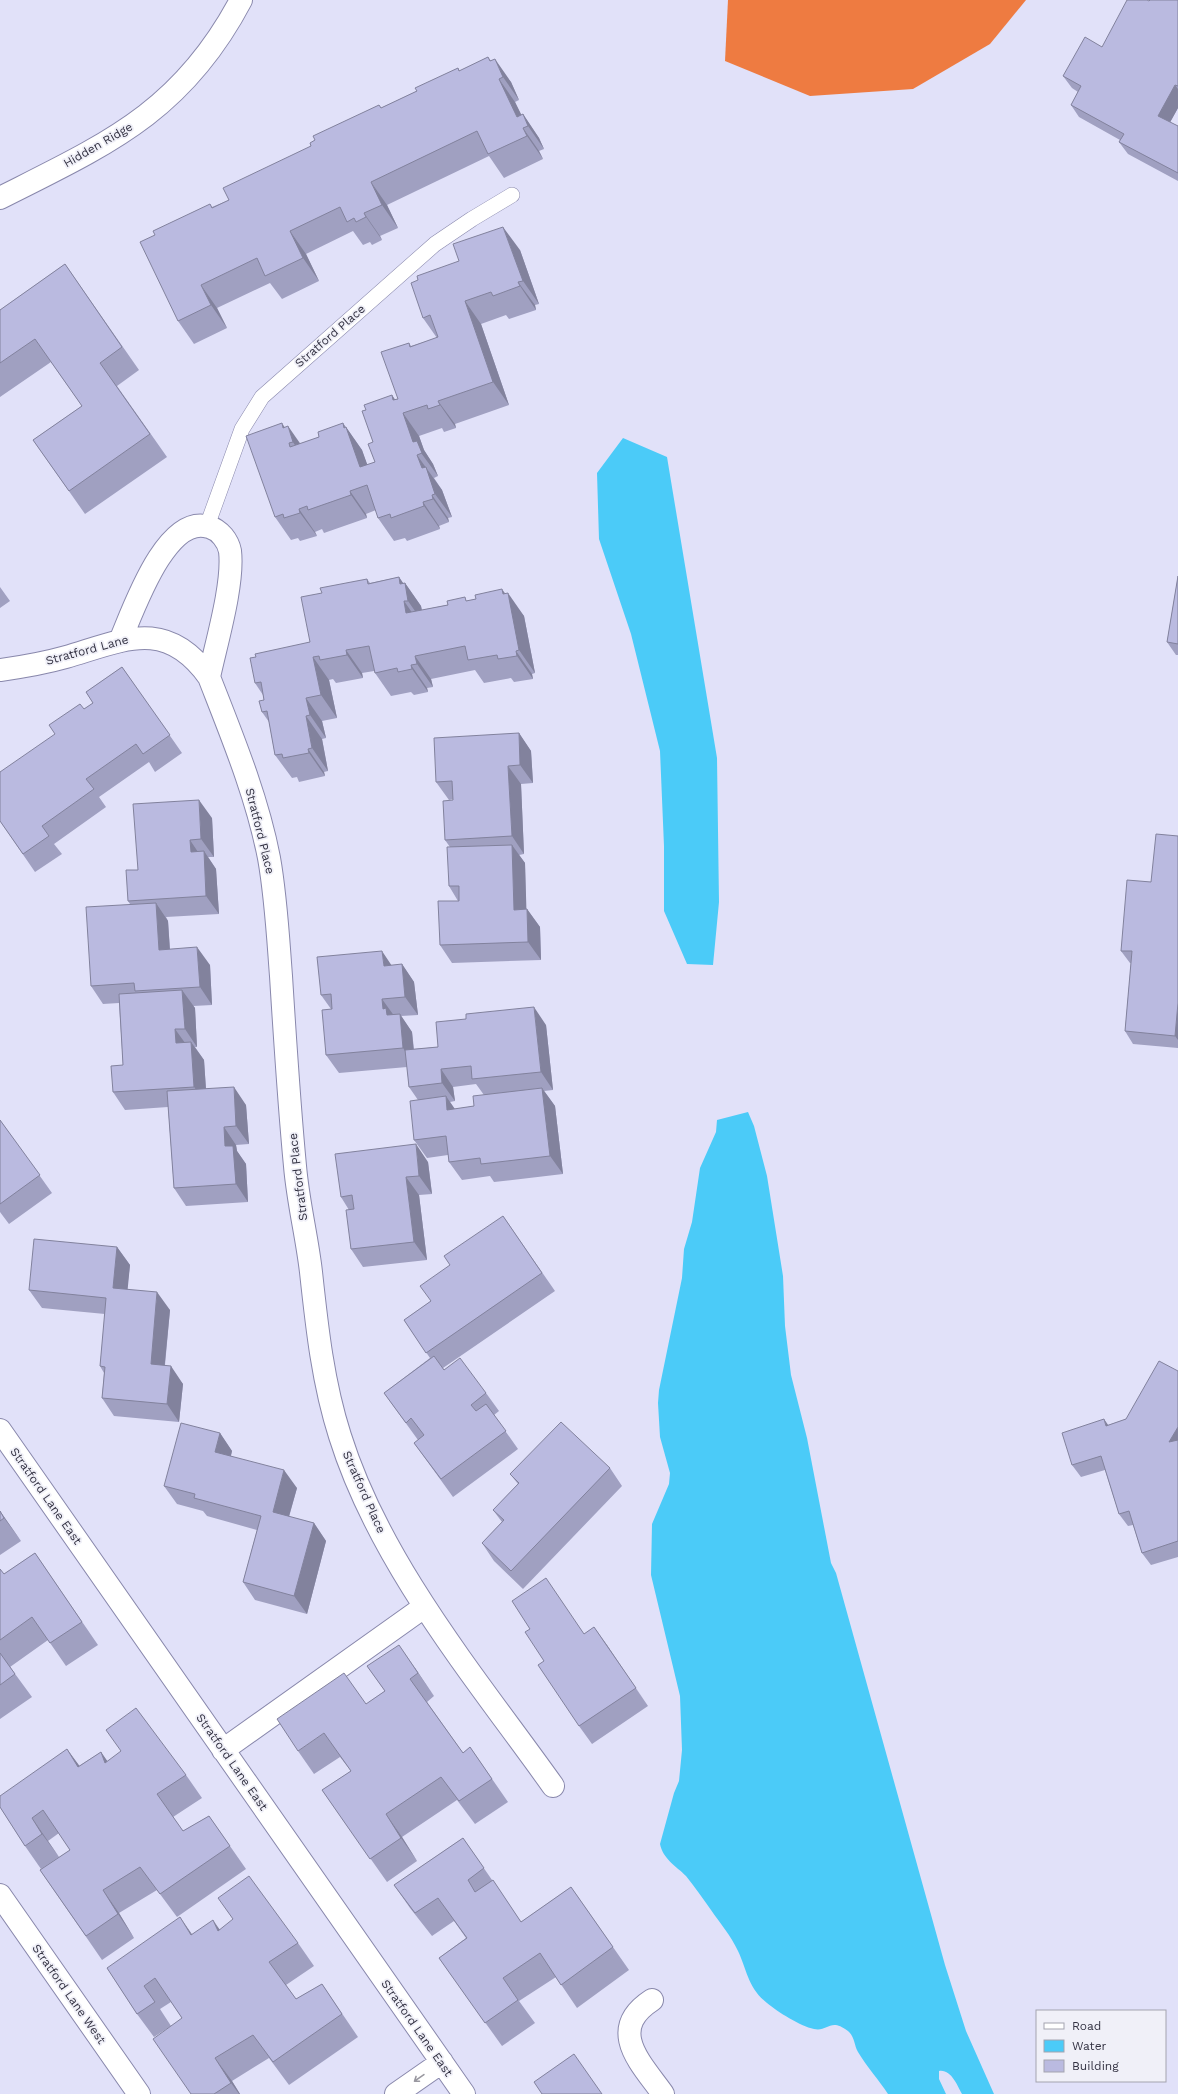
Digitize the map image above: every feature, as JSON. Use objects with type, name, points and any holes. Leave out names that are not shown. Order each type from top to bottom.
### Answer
[{"type":"street","name":"Hidden Ridge","points":[[0,198],[102,146],[156,109],[172,95],[206,57],[220,37],[241,0]]},
{"type":"street","points":[[120,640],[144,585],[162,555],[182,532],[189,527],[207,526],[220,533],[225,539],[229,546],[230,560],[221,626],[209,677]]},
{"type":"street","name":"Stratford Lane","points":[[0,670],[66,657],[120,640],[144,637],[167,642],[191,656],[209,677]]},
{"type":"street","name":"Stratford Place","points":[[209,677],[248,783],[269,858],[276,910],[295,1171],[310,1268],[319,1344],[330,1404],[340,1438],[362,1493],[381,1532],[424,1606],[553,1786]]},
{"type":"street","name":"Stratford Lane East","points":[[0,1430],[464,2094]]},
{"type":"street","points":[[223,1750],[424,1606]]},
{"type":"street","name":"Stratford Lane West","points":[[0,1895],[139,2094]]},
{"type":"street","points":[[652,2000],[636,2013],[630,2023],[629,2034],[635,2054],[664,2094]]},
{"type":"street","points":[[396,2094],[442,2062]]},
{"type":"lane","name":"Stratford Place","points":[[207,526],[242,428],[262,398],[435,244],[472,219],[512,195]]},
{"type":"shaded area","points":[[728,0],[1026,0],[990,44],[913,89],[810,96],[725,61]]},
{"type":"water","points":[[623,438],[667,457],[717,758],[719,902],[713,965],[687,964],[664,911],[664,846],[660,751],[631,634],[599,539],[597,473]]},
{"type":"water","points":[[748,1112],[754,1126],[767,1176],[783,1276],[785,1326],[791,1375],[807,1438],[831,1563],[836,1573],[945,1965],[966,2031],[994,2094],[962,2094],[956,2082],[947,2072],[939,2071],[939,2079],[946,2094],[888,2094],[862,2058],[852,2036],[848,2031],[837,2025],[823,2029],[808,2027],[796,2022],[772,2007],[761,1997],[752,1985],[738,1951],[729,1935],[686,1876],[670,1862],[664,1854],[660,1844],[674,1793],[679,1781],[682,1750],[680,1696],[651,1575],[652,1524],[669,1484],[670,1473],[660,1437],[658,1403],[659,1390],[682,1278],[684,1249],[692,1222],[700,1168],[716,1132],[717,1120]]},
{"type":"building","points":[[1127,0],[1178,0],[1178,86],[1175,85],[1158,116],[1178,126],[1178,173],[1119,142],[1124,134],[1071,105],[1081,86],[1063,76],[1085,37],[1102,47]]},
{"type":"building","points":[[488,57],[490,61],[495,59],[503,77],[499,79],[517,117],[523,114],[528,126],[523,128],[527,136],[488,154],[477,131],[371,182],[382,205],[364,213],[366,217],[356,222],[354,218],[347,222],[340,207],[290,231],[303,258],[265,276],[257,258],[201,285],[211,305],[178,321],[140,242],[155,235],[153,231],[210,204],[212,208],[229,200],[223,188],[311,146],[310,143],[315,140],[313,136],[379,105],[381,108],[417,91],[415,88],[458,68],[459,71]]},
{"type":"building","points":[[503,227],[523,281],[518,282],[520,286],[493,296],[491,292],[465,301],[493,382],[438,401],[440,405],[428,409],[427,405],[403,413],[413,442],[417,441],[422,453],[417,455],[422,468],[426,467],[435,494],[432,495],[433,499],[423,502],[424,506],[391,518],[390,514],[378,518],[367,485],[350,491],[351,495],[308,510],[307,506],[299,509],[300,513],[284,518],[283,514],[275,517],[246,436],[282,423],[283,428],[288,426],[293,442],[289,443],[290,447],[319,437],[318,432],[343,423],[344,428],[346,427],[360,467],[375,462],[368,444],[373,442],[362,411],[366,410],[364,405],[392,395],[393,400],[398,399],[381,352],[409,343],[410,347],[438,337],[430,315],[423,318],[411,283],[418,280],[417,276],[459,261],[453,244]]},
{"type":"building","points":[[65,264],[122,347],[100,363],[150,434],[69,491],[33,440],[82,406],[35,339],[0,363],[0,310]]},
{"type":"building","points":[[1178,576],[1178,644],[1167,642]]},
{"type":"building","points":[[399,577],[400,584],[405,583],[408,601],[404,601],[406,613],[448,605],[447,601],[465,597],[466,601],[476,599],[475,595],[502,589],[503,594],[508,593],[519,650],[516,651],[517,656],[498,659],[497,655],[468,660],[465,646],[415,656],[417,664],[411,665],[412,669],[398,672],[397,668],[375,673],[369,646],[346,650],[347,655],[320,660],[319,656],[313,657],[321,695],[306,698],[310,715],[306,716],[312,748],[308,749],[309,753],[283,758],[282,754],[275,755],[267,711],[262,712],[259,701],[264,700],[261,682],[255,683],[250,658],[256,657],[255,654],[310,642],[301,597],[322,593],[320,588],[367,579],[368,584]]},
{"type":"building","points":[[122,667],[170,735],[143,754],[136,744],[86,779],[94,789],[42,826],[49,836],[23,854],[0,821],[0,772],[55,734],[49,725],[80,704],[84,709],[93,703],[86,692]]},
{"type":"building","points":[[519,733],[520,765],[508,766],[512,836],[445,840],[443,801],[453,800],[452,781],[436,782],[434,738]]},
{"type":"building","points":[[199,800],[201,839],[190,840],[191,852],[204,851],[206,896],[128,901],[126,870],[138,870],[133,804]]},
{"type":"building","points":[[1156,834],[1178,836],[1178,1003],[1175,1036],[1125,1031],[1132,951],[1121,951],[1127,880],[1151,882]]},
{"type":"building","points":[[512,845],[514,910],[527,909],[528,942],[440,945],[438,901],[459,901],[459,886],[449,886],[447,847]]},
{"type":"building","points":[[156,903],[159,950],[197,947],[200,987],[135,991],[134,983],[91,986],[86,907]]},
{"type":"building","points":[[382,951],[384,966],[402,964],[405,997],[382,999],[383,1009],[386,1008],[387,1015],[400,1014],[403,1048],[326,1055],[322,1010],[332,1009],[331,994],[321,995],[317,957]]},
{"type":"building","points":[[182,990],[185,1029],[175,1029],[176,1043],[191,1042],[194,1087],[113,1092],[111,1066],[123,1065],[119,994]]},
{"type":"building","points":[[534,1007],[541,1072],[472,1079],[471,1066],[441,1069],[442,1083],[409,1087],[405,1050],[438,1047],[436,1022],[466,1019],[466,1014]]},
{"type":"building","points":[[234,1087],[236,1126],[224,1127],[225,1146],[233,1146],[236,1184],[174,1188],[167,1091]]},
{"type":"building","points":[[542,1088],[550,1156],[481,1164],[480,1158],[449,1162],[446,1136],[414,1140],[410,1101],[446,1096],[447,1110],[474,1106],[473,1096]]},
{"type":"building","points":[[0,1120],[40,1175],[0,1204]]},
{"type":"building","points":[[416,1144],[419,1176],[406,1177],[414,1242],[351,1249],[346,1210],[354,1209],[352,1195],[341,1197],[335,1154]]},
{"type":"building","points":[[503,1216],[542,1273],[426,1353],[404,1320],[431,1301],[420,1286],[450,1265],[444,1256]]},
{"type":"building","points":[[34,1239],[117,1247],[113,1288],[157,1292],[151,1364],[171,1366],[167,1404],[102,1398],[105,1367],[100,1366],[106,1298],[29,1290]]},
{"type":"building","points":[[434,1356],[444,1370],[460,1358],[486,1393],[471,1405],[476,1411],[486,1404],[506,1431],[441,1479],[414,1443],[424,1435],[411,1418],[406,1423],[384,1393]]},
{"type":"building","points":[[1159,1361],[1178,1371],[1178,1427],[1169,1442],[1178,1440],[1178,1541],[1142,1553],[1129,1511],[1119,1514],[1101,1456],[1072,1465],[1062,1433],[1104,1419],[1106,1426],[1126,1419]]},
{"type":"building","points":[[561,1422],[610,1468],[511,1571],[482,1543],[504,1520],[493,1510],[519,1483],[510,1474]]},
{"type":"building","points":[[181,1423],[220,1433],[215,1452],[284,1470],[273,1512],[314,1523],[294,1596],[243,1582],[261,1516],[194,1498],[195,1494],[164,1486]]},
{"type":"building","points":[[0,1511],[4,1518],[0,1521]]},
{"type":"building","points":[[35,1553],[82,1622],[50,1643],[32,1617],[0,1640],[0,1569],[4,1574]]},
{"type":"building","points":[[546,1578],[584,1634],[594,1627],[636,1688],[579,1726],[538,1665],[544,1661],[525,1632],[530,1629],[512,1601]]},
{"type":"building","points":[[399,1645],[418,1673],[410,1679],[463,1753],[470,1747],[492,1779],[459,1801],[441,1777],[386,1814],[401,1838],[370,1859],[322,1790],[351,1771],[324,1733],[298,1751],[277,1719],[344,1673],[366,1704],[385,1691],[367,1666]]},
{"type":"building","points":[[0,1653],[15,1674],[0,1685]]},
{"type":"building","points":[[136,1708],[186,1775],[157,1794],[183,1831],[209,1816],[230,1846],[160,1894],[140,1867],[103,1890],[118,1914],[86,1936],[40,1870],[70,1850],[43,1810],[32,1818],[42,1834],[25,1846],[0,1807],[0,1796],[67,1749],[78,1767],[101,1752],[105,1763],[121,1751],[106,1730]]},
{"type":"building","points":[[463,1838],[484,1868],[468,1880],[475,1892],[493,1880],[521,1922],[571,1887],[613,1947],[561,1985],[540,1953],[503,1978],[518,2000],[485,2023],[439,1958],[467,1938],[438,1898],[415,1913],[394,1885]]},
{"type":"building","points":[[249,1876],[298,1943],[269,1962],[296,1999],[322,1984],[342,2014],[273,2062],[253,2035],[215,2058],[231,2083],[214,2094],[191,2094],[153,2039],[182,2018],[155,1978],[144,1986],[155,2002],[137,2014],[107,1968],[180,1917],[191,1935],[213,1920],[218,1931],[233,1919],[218,1898]]},
{"type":"building","points":[[574,2054],[602,2094],[542,2094],[534,2082]]}]
